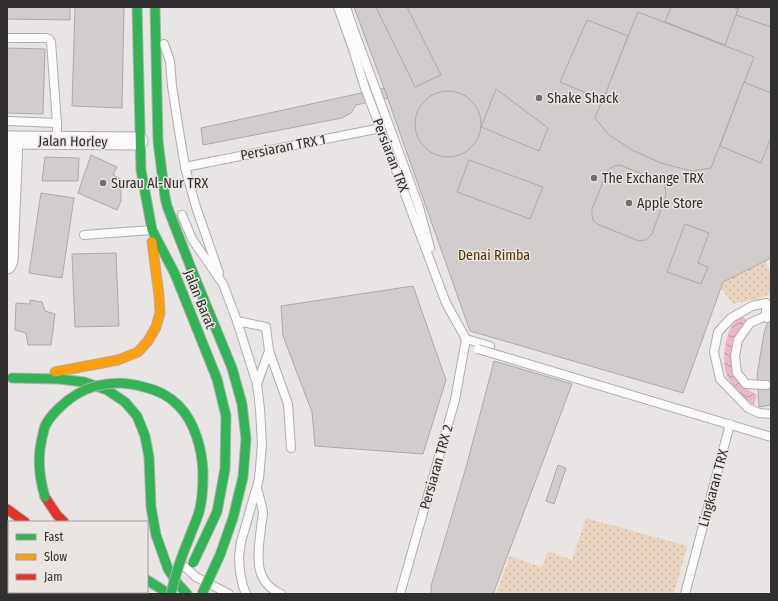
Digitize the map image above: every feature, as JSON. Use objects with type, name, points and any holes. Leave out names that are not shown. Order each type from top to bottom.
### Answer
[{"type":"street","name":"Jalan Barat","points":[[137,7],[141,170],[152,230],[175,274],[217,379],[226,416],[225,468],[217,512],[177,594]]},
{"type":"street","name":"Jalan Barat","points":[[154,7],[158,141],[167,206],[232,368],[242,404],[246,439],[243,477],[233,518],[220,555],[202,594]]},
{"type":"street","name":"Jalan Horley","points":[[11,140],[140,141]]},
{"type":"street","points":[[7,265],[9,260],[11,140]]},
{"type":"street","points":[[10,379],[118,360],[138,352],[154,332],[160,313],[160,295],[152,244],[152,230]]},
{"type":"street","points":[[10,379],[59,378],[84,382],[107,390],[125,402],[137,416],[149,457],[151,507],[156,535],[168,569],[187,594]]},
{"type":"street","points":[[63,521],[45,497],[40,483],[38,468],[39,451],[45,428],[56,410],[69,398],[83,390],[111,382],[143,386],[171,399],[179,406],[193,426],[201,454],[203,472],[200,508],[178,566],[170,594],[148,581]]},
{"type":"street","points":[[7,509],[25,521]]},
{"type":"lane","name":"Persiaran TRX","points":[[338,7],[364,85],[446,303],[466,339]]},
{"type":"lane","name":"Persiaran TRX","points":[[346,7],[378,95],[420,199],[446,303]]},
{"type":"lane","points":[[154,19],[170,61],[172,86],[185,167],[196,207],[237,321],[257,384],[262,444],[259,479],[241,542],[239,557],[240,572],[246,594]]},
{"type":"lane","points":[[7,38],[46,38],[51,42],[57,141]]},
{"type":"lane","points":[[378,95],[389,106]]},
{"type":"lane","points":[[7,121],[57,123]]},
{"type":"lane","name":"Persiaran TRX 1","points":[[185,167],[381,128]]},
{"type":"lane","points":[[159,154],[172,190]]},
{"type":"lane","points":[[177,204],[192,239],[223,284]]},
{"type":"lane","points":[[84,235],[152,230]]},
{"type":"lane","points":[[766,385],[746,384],[737,373],[736,356],[738,340],[750,323],[767,317],[766,303],[752,306],[731,318],[718,332],[714,352],[720,379],[748,408],[759,413],[771,414]]},
{"type":"lane","points":[[237,321],[266,327],[269,351],[288,404],[291,448]]},
{"type":"lane","points":[[466,339],[490,346]]},
{"type":"lane","name":"Persiaran TRX 2","points":[[400,594],[455,400],[466,339]]},
{"type":"lane","points":[[478,349],[771,437]]},
{"type":"lane","points":[[257,384],[269,351]]},
{"type":"lane","name":"Lingkaran TRX","points":[[685,594],[730,424]]},
{"type":"lane","points":[[257,487],[263,512],[258,550],[260,574],[266,584],[281,594]]},
{"type":"lane","points":[[156,535],[173,556],[196,577],[229,594]]},
{"type":"shaded area","points":[[760,249],[771,275],[771,294],[733,304],[710,274]]},
{"type":"shaded area","points":[[586,518],[687,546],[674,594],[496,594],[510,556],[542,567],[548,551],[572,560]]},
{"type":"water","points":[[742,315],[748,322],[736,335],[731,362],[733,373],[738,380],[747,389],[757,395],[754,405],[745,400],[729,380],[724,361],[726,341],[730,329],[736,320]]},
{"type":"building","points":[[7,7],[70,7],[70,20],[7,19]]},
{"type":"building","points":[[75,7],[124,7],[122,108],[72,106]]},
{"type":"building","name":"The Exchange TRX","points":[[354,7],[771,7],[771,258],[723,282],[683,393],[470,331]]},
{"type":"building","points":[[376,7],[407,7],[441,75],[415,87]]},
{"type":"building","points":[[671,7],[732,7],[738,9],[725,45],[665,22]]},
{"type":"building","points":[[739,7],[771,7],[771,27],[736,15]]},
{"type":"building","points":[[638,12],[754,57],[711,168],[692,171],[661,163],[632,150],[608,134],[595,118]]},
{"type":"building","points":[[587,20],[628,36],[603,100],[560,82]]},
{"type":"building","points":[[7,48],[45,49],[43,114],[7,113]]},
{"type":"building","points":[[744,82],[771,93],[771,137],[761,163],[720,146]]},
{"type":"building","points":[[384,88],[388,98],[356,105],[351,113],[342,118],[203,145],[201,128]]},
{"type":"building","points":[[496,89],[548,128],[539,151],[481,127]]},
{"type":"building","points":[[448,91],[461,93],[476,106],[479,111],[481,124],[479,137],[466,152],[461,155],[448,157],[435,155],[420,142],[417,137],[415,124],[417,111],[430,96],[435,93]]},
{"type":"building","points":[[91,155],[117,167],[113,175],[121,179],[121,201],[117,210],[78,193]]},
{"type":"building","points":[[45,157],[79,158],[78,181],[42,181]]},
{"type":"building","points":[[469,160],[543,187],[530,219],[457,192]]},
{"type":"building","points":[[620,165],[662,182],[665,185],[666,195],[652,234],[645,240],[639,241],[597,224],[593,220],[592,209],[607,172],[611,168]]},
{"type":"building","points":[[41,193],[74,198],[62,278],[29,273]]},
{"type":"building","points":[[685,224],[709,233],[698,263],[708,267],[701,284],[667,272]]},
{"type":"building","points":[[116,253],[119,326],[75,327],[72,254]]},
{"type":"building","points":[[413,286],[446,380],[423,454],[315,446],[312,412],[283,336],[281,306]]},
{"type":"building","points":[[30,300],[42,302],[45,311],[55,314],[51,345],[28,345],[26,333],[15,330],[16,303],[30,304]]},
{"type":"building","points":[[771,312],[771,405],[759,407],[757,375],[764,333]]},
{"type":"building","points":[[494,361],[572,384],[493,594],[431,594],[431,586],[467,464]]},
{"type":"building","points":[[558,465],[566,468],[554,504],[546,501]]},
{"type":"traffic: fast","points":[[137,7],[141,170],[152,230],[175,274]]},
{"type":"traffic: fast","points":[[155,7],[158,141],[165,197],[167,206],[191,268]]},
{"type":"traffic: fast","points":[[191,268],[232,368],[242,404],[246,439],[243,477],[233,518],[220,555],[202,594]]},
{"type":"traffic: fast","points":[[175,274],[217,379],[226,416],[225,469],[217,512],[193,563]]},
{"type":"traffic: fast","points":[[12,378],[59,379],[84,382],[107,390],[125,402],[137,416],[145,436],[149,457],[151,507],[156,535],[168,569],[187,594]]},
{"type":"traffic: fast","points":[[45,497],[39,468],[40,445],[45,426],[56,411],[67,401],[87,389],[120,383],[149,388],[171,399],[184,412],[193,428],[199,445],[203,472],[199,512],[184,550],[171,594]]},
{"type":"traffic: fast","points":[[148,581],[169,594]]},
{"type":"traffic: slow","points":[[55,372],[118,360],[138,352],[148,341],[156,327],[160,313],[152,242]]},
{"type":"traffic: jam","points":[[45,497],[63,521]]},
{"type":"traffic: jam","points":[[7,509],[24,521]]},
{"type":"place","name":"Shake Shack","points":[[539,98]]},
{"type":"place","name":"The Exchange TRX","points":[[594,178]]},
{"type":"place","name":"Surau Al-Nur TRX","points":[[103,183]]},
{"type":"place","name":"Apple Store","points":[[629,203]]},
{"type":"park label","name":"Denai Rimba","points":[[494,255]]}]
